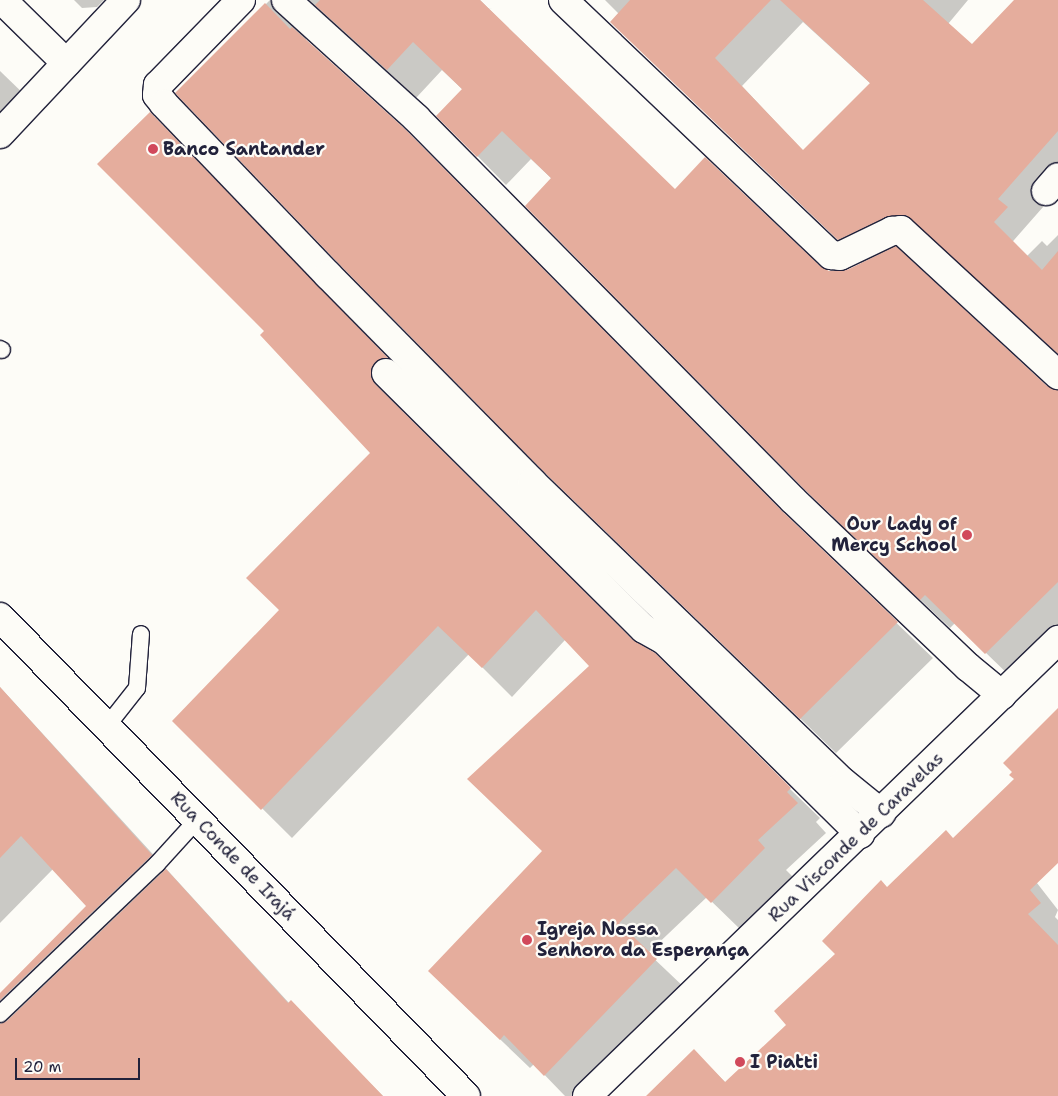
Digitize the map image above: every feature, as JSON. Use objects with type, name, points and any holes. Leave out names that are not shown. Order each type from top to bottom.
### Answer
[{"type":"street","points":[[2,0],[66,63]]},
{"type":"street","points":[[0,134],[126,0]]},
{"type":"street","points":[[241,0],[158,85],[157,94],[164,104],[328,275],[532,482],[844,783],[881,813]]},
{"type":"street","points":[[286,0],[416,118],[793,500],[968,667],[1002,694]]},
{"type":"street","points":[[563,0],[831,255],[840,256],[892,231],[901,230],[1058,375]]},
{"type":"street","points":[[386,372],[644,629],[664,640],[860,834]]},
{"type":"street","name":"Rua Conde de Irajá","points":[[0,617],[466,1096]]},
{"type":"street","name":"Rua Visconde de Caravelas","points":[[587,1096],[860,834],[1058,640]]},
{"type":"lane","points":[[106,726],[136,688],[141,634]]},
{"type":"lane","points":[[0,1014],[157,864],[197,820]]},
{"type":"building","points":[[320,0],[480,0],[675,189],[705,157],[820,266],[829,271],[847,270],[896,246],[1047,386],[1058,390],[1058,582],[985,654],[925,595],[920,600],[804,489],[525,206],[551,178],[502,131],[477,157],[436,116],[462,89],[413,42],[387,70],[315,5]]},
{"type":"building","points":[[630,0],[771,0],[715,58],[803,150],[870,83],[780,0],[923,0],[972,44],[1014,0],[1058,0],[1058,131],[998,199],[1008,207],[994,222],[1042,270],[1058,251],[1058,354],[906,215],[886,217],[838,240],[610,22]]},
{"type":"building","points":[[265,3],[290,29],[292,27],[405,129],[782,511],[898,622],[800,719],[543,471],[339,264],[175,93]]},
{"type":"building","points":[[150,112],[388,358],[375,362],[371,369],[371,377],[375,384],[633,640],[655,653],[791,788],[787,792],[798,803],[758,840],[765,848],[711,903],[676,868],[619,923],[657,959],[544,1076],[504,1035],[500,1040],[428,971],[542,851],[467,779],[589,666],[536,610],[482,668],[438,626],[261,810],[172,721],[279,610],[246,578],[370,453],[260,335],[264,331],[97,164]]},
{"type":"building","points":[[0,687],[152,855],[0,1000],[0,993],[86,906],[21,836],[0,858]]},
{"type":"building","points":[[1058,708],[1058,863],[1030,890],[1041,903],[1028,914],[1058,945],[1058,1096],[646,1096],[694,1049],[725,1082],[786,1025],[774,1011],[835,954],[822,941],[881,880],[887,887],[946,830],[953,838],[1014,779],[1009,775],[1012,772],[1003,763]]},
{"type":"building","points":[[166,869],[288,1003],[291,1000],[383,1096],[0,1096],[0,1024],[7,1021]]},
{"type":"place","name":"Banco Santander","points":[[153,149]]},
{"type":"place","name":"Our Lady of Mercy School","points":[[967,535]]},
{"type":"place","name":"Igreja Nossa Senhora da Esperança","points":[[527,940]]},
{"type":"place","name":"I Piatti","points":[[740,1062]]}]
